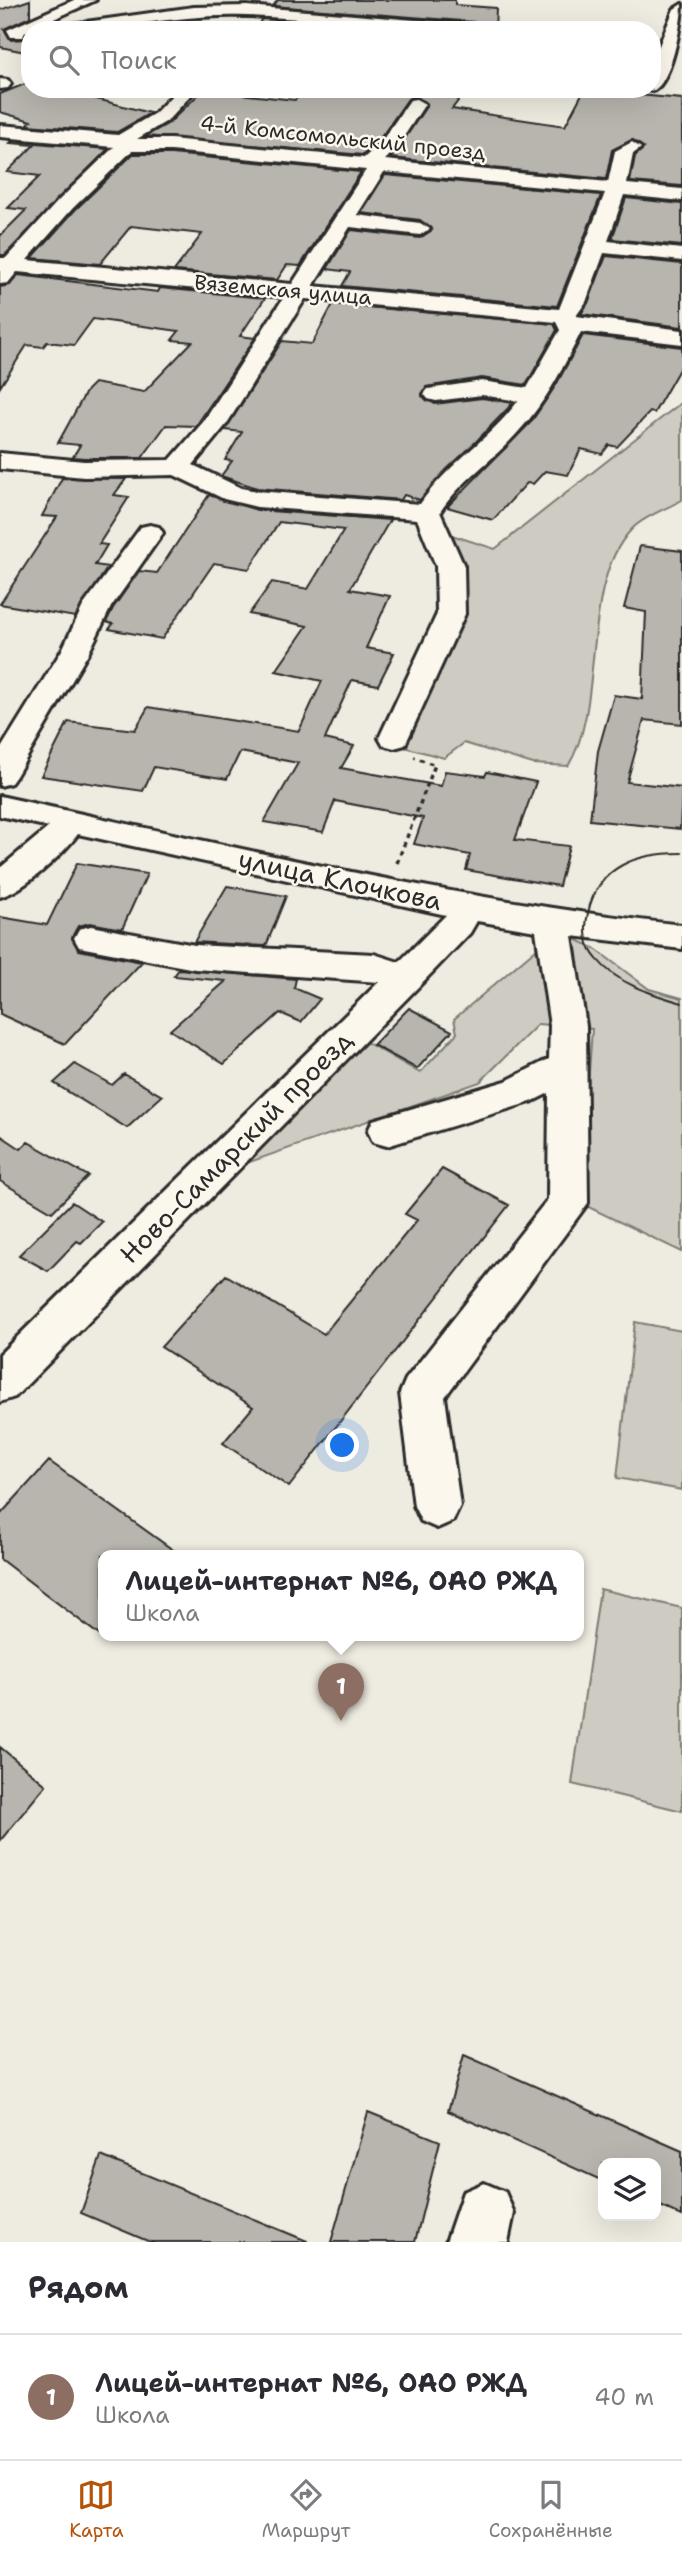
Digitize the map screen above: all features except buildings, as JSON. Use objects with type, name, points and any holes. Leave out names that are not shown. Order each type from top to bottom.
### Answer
[{"type":"street","points":[[37,21],[89,0]]},
{"type":"street","points":[[152,0],[194,12]]},
{"type":"street","points":[[223,21],[245,4]]},
{"type":"street","points":[[129,21],[245,4],[387,21]]},
{"type":"street","points":[[661,64],[682,9]]},
{"type":"street","points":[[461,21],[470,10]]},
{"type":"street","points":[[4,269],[128,139],[161,117],[179,98]]},
{"type":"street","points":[[178,467],[214,425],[344,220],[374,163],[416,104]]},
{"type":"street","points":[[112,123],[128,139]]},
{"type":"street","name":"4-й Комсомольский проезд","points":[[0,131],[128,139],[682,195]]},
{"type":"street","points":[[427,512],[467,464],[500,438],[535,396],[570,330],[568,320],[616,188],[624,151],[632,148]]},
{"type":"street","points":[[344,220],[420,229]]},
{"type":"street","points":[[596,246],[682,254]]},
{"type":"street","name":"Вяземская улица","points":[[4,269],[297,292],[568,320],[682,337]]},
{"type":"street","points":[[436,394],[482,388],[535,396]]},
{"type":"street","points":[[0,461],[84,469],[139,470],[178,467],[233,494],[257,499],[427,512]]},
{"type":"street","points":[[394,738],[451,614],[450,566],[427,512]]},
{"type":"street","points":[[0,776],[76,650],[97,606],[150,533]]},
{"type":"street","name":"улица Клочкова","points":[[0,806],[467,908],[585,929],[682,937]]},
{"type":"street","points":[[0,886],[56,840],[71,821]]},
{"type":"street","name":"Ново-Самарский проезд","points":[[0,1383],[406,977],[458,924],[467,908]]},
{"type":"street","points":[[437,1506],[422,1392],[568,1203],[568,1026],[552,922]]},
{"type":"street","points":[[91,938],[195,957],[374,967],[406,977]]},
{"type":"street","points":[[387,1131],[518,1092],[567,1067]]},
{"type":"path","points":[[385,890],[435,765],[390,749],[394,738]]},
{"type":"shaded area","points":[[682,402],[682,500],[636,525],[615,554],[598,613],[587,712],[568,766],[533,764],[464,743],[444,758],[397,745],[455,616],[442,532],[495,549]]},
{"type":"shaded area","points":[[565,934],[594,948],[649,989],[682,998],[682,1252],[580,1203],[592,1029],[538,1024],[480,1082],[241,1165],[366,1042],[420,1073],[457,1033],[454,1019],[537,948]]},
{"type":"shaded area","points":[[635,1322],[682,1331],[682,1490],[617,1478]]},
{"type":"shaded area","points":[[600,1589],[682,1608],[682,1811],[572,1784]]},
{"type":"tram line","points":[[682,853],[636,859],[611,873],[593,897],[586,926],[588,943],[605,968],[625,982],[682,1003]]},
{"type":"place","name":"Лицей-интернат №6, ОАО РЖД","points":[[341,1721]]}]
